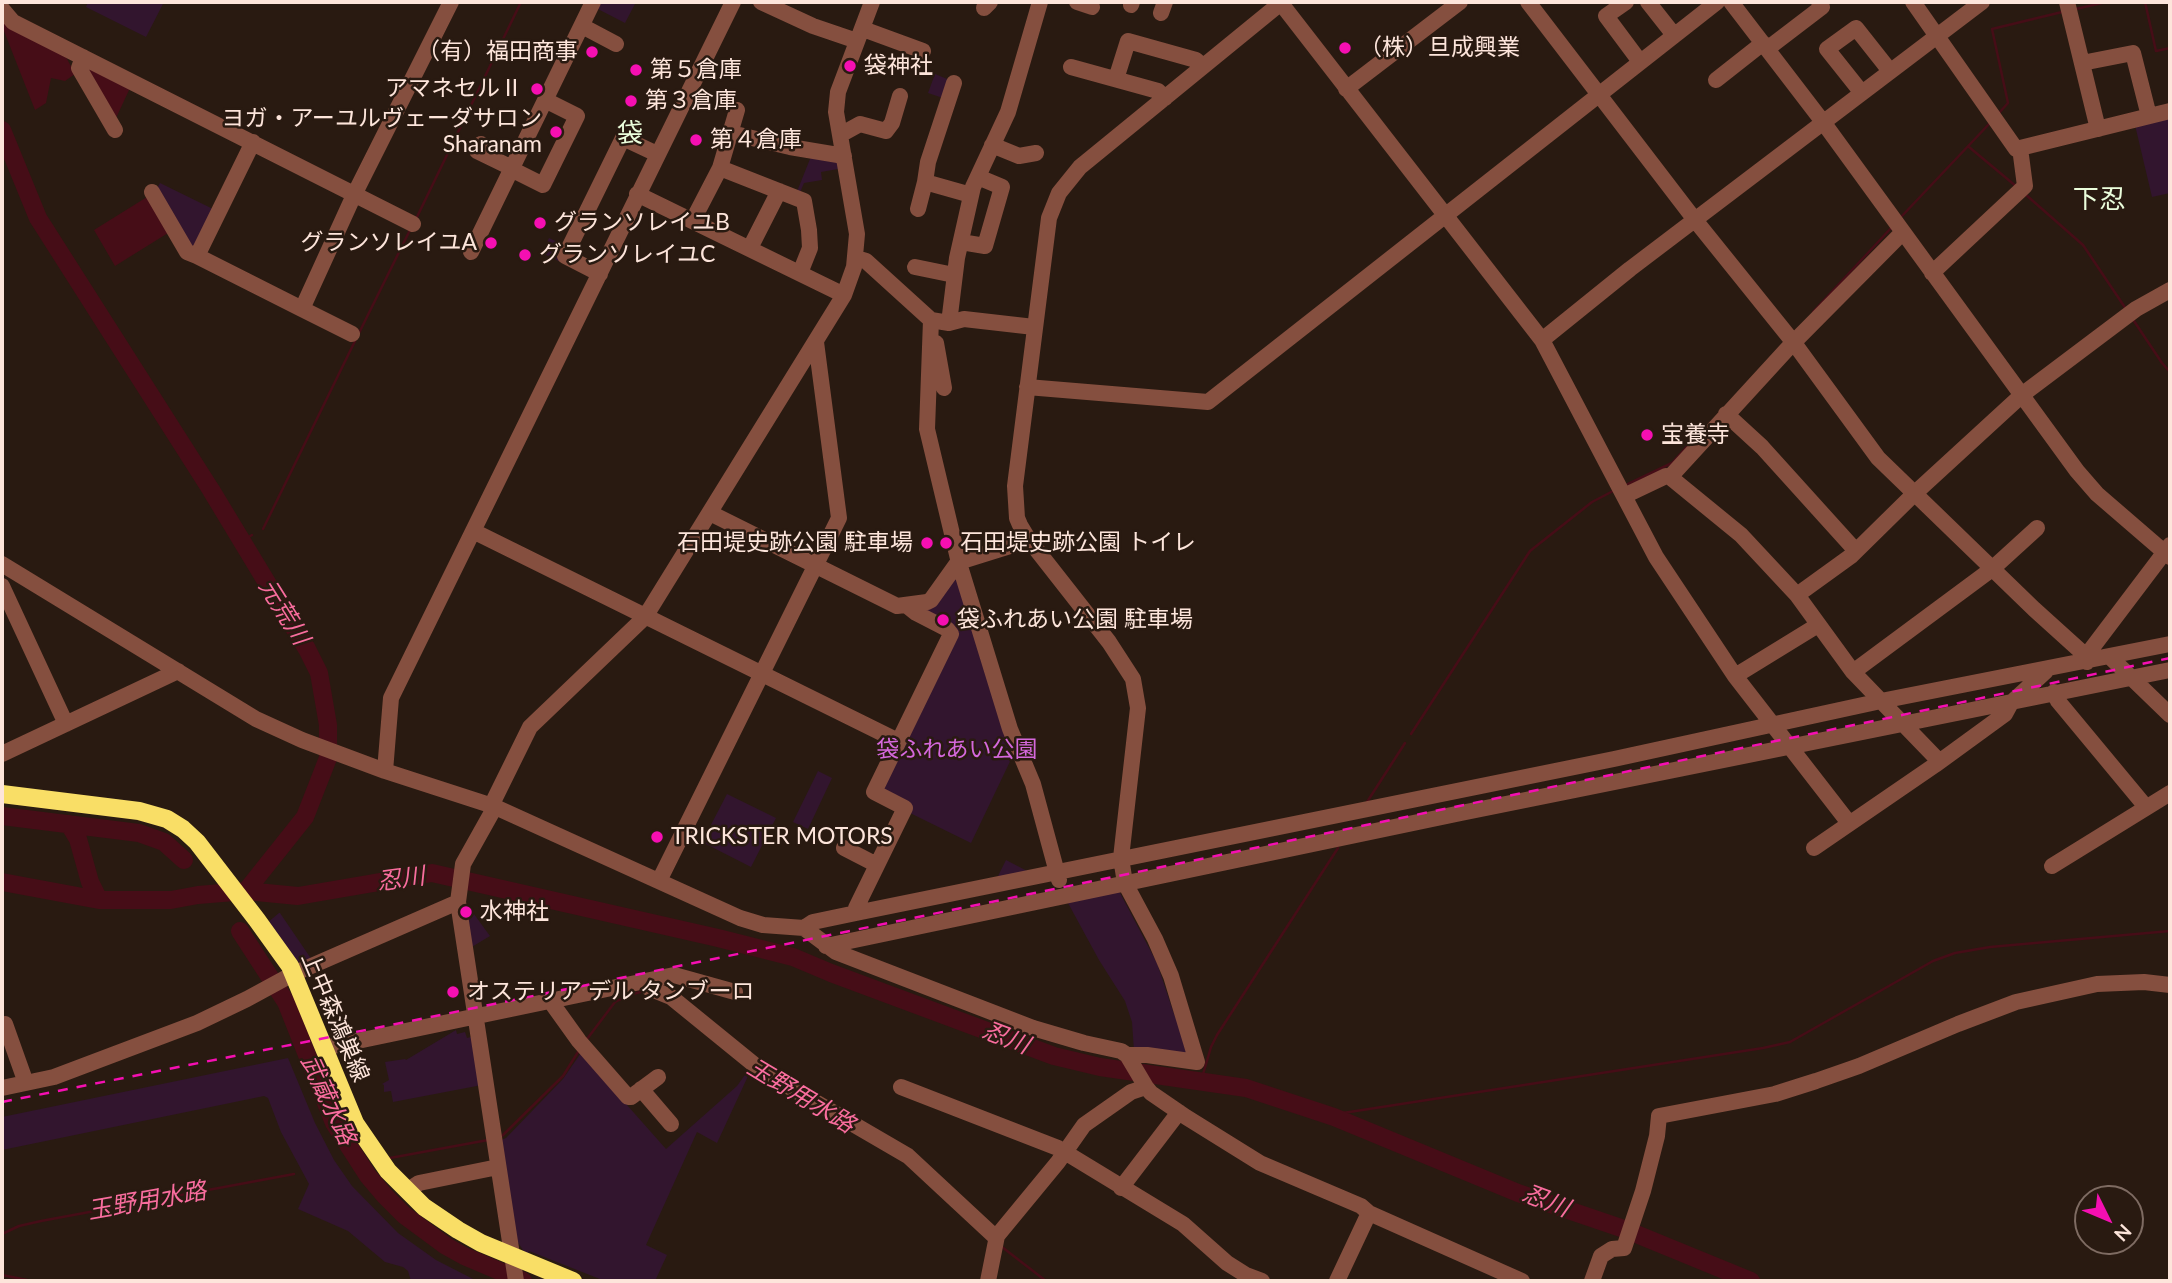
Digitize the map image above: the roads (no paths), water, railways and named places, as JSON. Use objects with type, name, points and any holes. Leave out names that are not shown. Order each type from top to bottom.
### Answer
[{"type":"main road","name":"上中森鴻巣線","points":[[2,794],[157,816],[183,829],[257,920],[289,976],[363,1138],[387,1171],[429,1211],[514,1268],[573,1281]]},
{"type":"street","points":[[302,309],[354,195],[451,2]]},
{"type":"street","points":[[471,252],[593,2]]},
{"type":"street","points":[[386,771],[391,698],[733,2]]},
{"type":"street","points":[[761,2],[813,26],[923,51]]},
{"type":"street","points":[[514,1268],[458,897],[463,864],[491,814],[530,727],[645,617],[844,295],[856,258],[857,234],[836,112],[838,92],[872,2]]},
{"type":"street","points":[[1040,2],[1012,101],[971,195],[954,275],[937,321],[927,429],[959,563],[1010,729],[1033,784],[1056,872],[1065,895]]},
{"type":"street","points":[[1129,1057],[1147,1055],[1197,1062],[1171,976],[1125,883],[1121,859],[1138,708],[1133,679],[1109,642],[1029,540],[1017,518],[1015,486],[1048,218],[1059,193],[1080,167],[1281,2],[1542,340],[1656,557],[1735,676],[1849,823]]},
{"type":"street","points":[[1346,89],[1460,2]]},
{"type":"street","points":[[1626,2],[1606,16],[1638,59]]},
{"type":"street","points":[[1648,2],[1673,34]]},
{"type":"street","points":[[1027,387],[1208,402],[1446,216],[1710,2]]},
{"type":"street","points":[[1598,93],[1638,59],[1717,2]]},
{"type":"street","points":[[1731,2],[1823,122],[2077,471],[2097,494],[2169,552],[2087,659]]},
{"type":"street","points":[[1716,80],[1822,6],[1819,2]]},
{"type":"street","points":[[1913,2],[2016,149],[2170,111]]},
{"type":"street","points":[[1542,340],[1982,2]]},
{"type":"street","points":[[2067,2],[2098,129]]},
{"type":"street","points":[[1536,5],[1598,93],[1794,343],[1878,458],[2087,659]]},
{"type":"street","points":[[2,9],[13,22],[413,224]]},
{"type":"street","points":[[582,26],[616,44]]},
{"type":"street","points":[[1862,93],[1827,49],[1856,28],[1891,71]]},
{"type":"street","points":[[1116,79],[1128,41],[1196,60],[1203,66]]},
{"type":"street","points":[[2082,64],[2133,53],[2149,116]]},
{"type":"street","points":[[83,57],[79,68],[115,130]]},
{"type":"street","points":[[1071,67],[1158,91],[1165,98]]},
{"type":"street","points":[[918,209],[928,162],[954,83]]},
{"type":"street","points":[[840,135],[860,124],[886,131],[892,123],[900,96]]},
{"type":"street","points":[[477,150],[543,184],[577,116],[545,100]]},
{"type":"street","points":[[692,220],[720,168],[737,110]]},
{"type":"street","points":[[731,133],[844,156]]},
{"type":"street","points":[[600,274],[565,256],[624,138],[657,154]]},
{"type":"street","points":[[197,256],[253,142]]},
{"type":"street","points":[[992,145],[1019,156],[1037,153]]},
{"type":"street","points":[[1932,273],[2025,186],[2020,148]]},
{"type":"street","points":[[720,168],[804,201],[810,248],[800,273]]},
{"type":"street","points":[[961,242],[985,246],[1002,187],[978,177]]},
{"type":"street","points":[[925,182],[971,195]]},
{"type":"street","points":[[750,248],[779,191]]},
{"type":"street","points":[[152,192],[187,251],[352,334]]},
{"type":"street","points":[[637,194],[844,295]]},
{"type":"street","points":[[1670,477],[1726,414],[1903,232]]},
{"type":"street","points":[[856,258],[866,261],[937,321],[944,388]]},
{"type":"street","points":[[915,268],[954,275]]},
{"type":"street","points":[[1797,595],[1856,551],[2023,394],[2136,309],[2170,290]]},
{"type":"street","points":[[937,321],[964,319],[1034,327]]},
{"type":"street","points":[[659,881],[839,518],[816,342]]},
{"type":"street","points":[[1726,414],[1762,447],[1856,551]]},
{"type":"street","points":[[1624,496],[1666,476],[1670,477],[1741,535],[1797,595],[1853,672],[1939,761]]},
{"type":"street","points":[[710,513],[897,606],[931,600],[959,563],[1029,540]]},
{"type":"street","points":[[1853,672],[1992,569],[2037,528]]},
{"type":"street","points":[[473,531],[898,741]]},
{"type":"street","points":[[2,564],[256,719],[302,740],[493,806],[740,918],[763,925],[804,928],[836,952],[1034,1028],[1121,1051],[1129,1057],[1146,1087],[1179,1112],[1259,1163],[1361,1206],[1369,1213],[1522,1281]]},
{"type":"street","points":[[2,586],[66,724]]},
{"type":"street","points":[[856,913],[856,908],[905,808],[874,792],[951,634],[906,605]]},
{"type":"street","points":[[1735,676],[1818,625]]},
{"type":"street","points":[[804,928],[813,922],[856,913],[1773,726],[1881,701],[2170,644]]},
{"type":"street","points":[[2110,657],[2170,715]]},
{"type":"street","points":[[1814,848],[2005,714],[2011,703],[2048,669]]},
{"type":"street","points":[[826,946],[1461,813],[2170,670]]},
{"type":"street","points":[[2,754],[178,671]]},
{"type":"street","points":[[2054,692],[2058,701],[2146,807]]},
{"type":"street","points":[[2052,866],[2170,793]]},
{"type":"street","points":[[844,848],[877,865]]},
{"type":"street","points":[[2,1088],[54,1077],[197,1023],[289,976],[458,897]]},
{"type":"street","points":[[324,1048],[674,975],[735,992]]},
{"type":"street","points":[[646,981],[649,988],[671,997],[762,1071],[908,1156],[996,1236]]},
{"type":"street","points":[[1591,1281],[1601,1256],[1612,1249],[1624,1248],[1643,1191],[1657,1136],[1659,1116],[1775,1094],[1816,1081],[2017,1002],[2097,984],[2144,982],[2170,985]]},
{"type":"street","points":[[551,1002],[579,1041],[628,1097],[658,1077]]},
{"type":"street","points":[[5,1024],[26,1083]]},
{"type":"street","points":[[901,1087],[1065,1152],[1183,1224],[1227,1263],[1262,1281]]},
{"type":"street","points":[[988,1281],[996,1236],[1088,1122],[1131,1092],[1146,1087]]},
{"type":"street","points":[[641,1090],[671,1124]]},
{"type":"street","points":[[1121,1188],[1179,1112]]},
{"type":"street","points":[[407,1191],[419,1182],[498,1167]]},
{"type":"street","points":[[1338,1281],[1369,1213]]},
{"type":"waterway","points":[[416,219],[521,2]]},
{"type":"waterway","points":[[2076,9],[2106,2]]},
{"type":"waterway","points":[[2145,2],[2156,51],[2170,48]]},
{"type":"waterway","points":[[1999,113],[2008,103],[1992,29],[2062,12]]},
{"type":"waterway","points":[[1901,217],[1990,123]]},
{"type":"waterway","name":"元荒川","points":[[2,130],[38,218],[211,490],[319,673],[328,725],[328,758],[305,817],[246,891]]},
{"type":"waterway","points":[[1969,147],[2017,187]]},
{"type":"waterway","points":[[2025,194],[2083,245],[2126,309]]},
{"type":"waterway","points":[[1813,312],[1892,227]]},
{"type":"waterway","points":[[358,335],[411,228]]},
{"type":"waterway","points":[[2132,318],[2170,372]]},
{"type":"waterway","points":[[263,529],[355,341]]},
{"type":"waterway","points":[[1624,486],[1672,463],[1703,429]]},
{"type":"waterway","points":[[1411,734],[1530,551],[1592,502],[1615,490]]},
{"type":"waterway","points":[[242,541],[252,535]]},
{"type":"waterway","points":[[1367,802],[1405,743]]},
{"type":"waterway","name":"武蔵水路","points":[[2,816],[139,833],[164,842],[184,860]]},
{"type":"waterway","points":[[69,824],[78,839],[90,882],[99,900]]},
{"type":"waterway","points":[[1201,1081],[1217,1035],[1338,848]]},
{"type":"waterway","name":"忍川","points":[[2,882],[99,900],[171,900],[246,891],[298,896],[432,873],[718,938],[793,957],[1054,1056],[1100,1067],[1246,1088],[1334,1117],[1518,1193],[1624,1229],[1751,1281]]},
{"type":"waterway","name":"武蔵水路","points":[[240,931],[286,1002],[334,1123],[368,1176],[404,1215],[446,1246],[523,1281]]},
{"type":"waterway","points":[[1334,1117],[1343,1113],[1790,1042],[1933,961],[1955,953],[1990,947],[2170,931]]},
{"type":"waterway","name":"玉野用水路","points":[[587,1039],[615,1002],[644,991]]},
{"type":"waterway","name":"玉野用水路","points":[[501,1137],[563,1076],[578,1052]]},
{"type":"waterway","name":"玉野用水路","points":[[390,1158],[488,1140]]},
{"type":"waterway","name":"玉野用水路","points":[[2,1234],[19,1226],[41,1221],[294,1174]]},
{"type":"waterway","name":"玉野用水路","points":[[1002,1247],[1046,1281]]},
{"type":"waterway","points":[[2,1275],[32,1281]]},
{"type":"railway","points":[[2,1102],[411,1021],[2170,658]]},
{"type":"place","name":"（株）旦成興業","points":[[1345,48]]},
{"type":"place","name":"（有）福田商事","points":[[592,52]]},
{"type":"place","name":"袋神社","points":[[850,66]]},
{"type":"place","name":"第５倉庫","points":[[636,70]]},
{"type":"place","name":"アマネセルⅡ","points":[[537,89]]},
{"type":"place","name":"第３倉庫","points":[[631,101]]},
{"type":"place","name":"ヨガ・アーユルヴェーダサロン Sharanam","points":[[556,132]]},
{"type":"place","name":"第４倉庫","points":[[696,140]]},
{"type":"place","name":"グランソレイユB","points":[[540,223]]},
{"type":"place","name":"グランソレイユA","points":[[491,243]]},
{"type":"place","name":"グランソレイユC","points":[[525,255]]},
{"type":"place","name":"宝養寺","points":[[1647,435]]},
{"type":"place","name":"石田堤史跡公園 駐車場","points":[[927,543]]},
{"type":"place","name":"石田堤史跡公園 トイレ","points":[[946,543]]},
{"type":"place","name":"袋ふれあい公園 駐車場","points":[[943,620]]},
{"type":"place","name":"TRICKSTER MOTORS","points":[[657,837]]},
{"type":"place","name":"水神社","points":[[466,912]]},
{"type":"place","name":"オステリア デル タンブーロ","points":[[453,992]]},
{"type":"district","name":"袋","points":[[630,134]]},
{"type":"district","name":"下忍","points":[[2099,200]]},
{"type":"park label","name":"袋ふれあい公園","points":[[957,750]]}]
